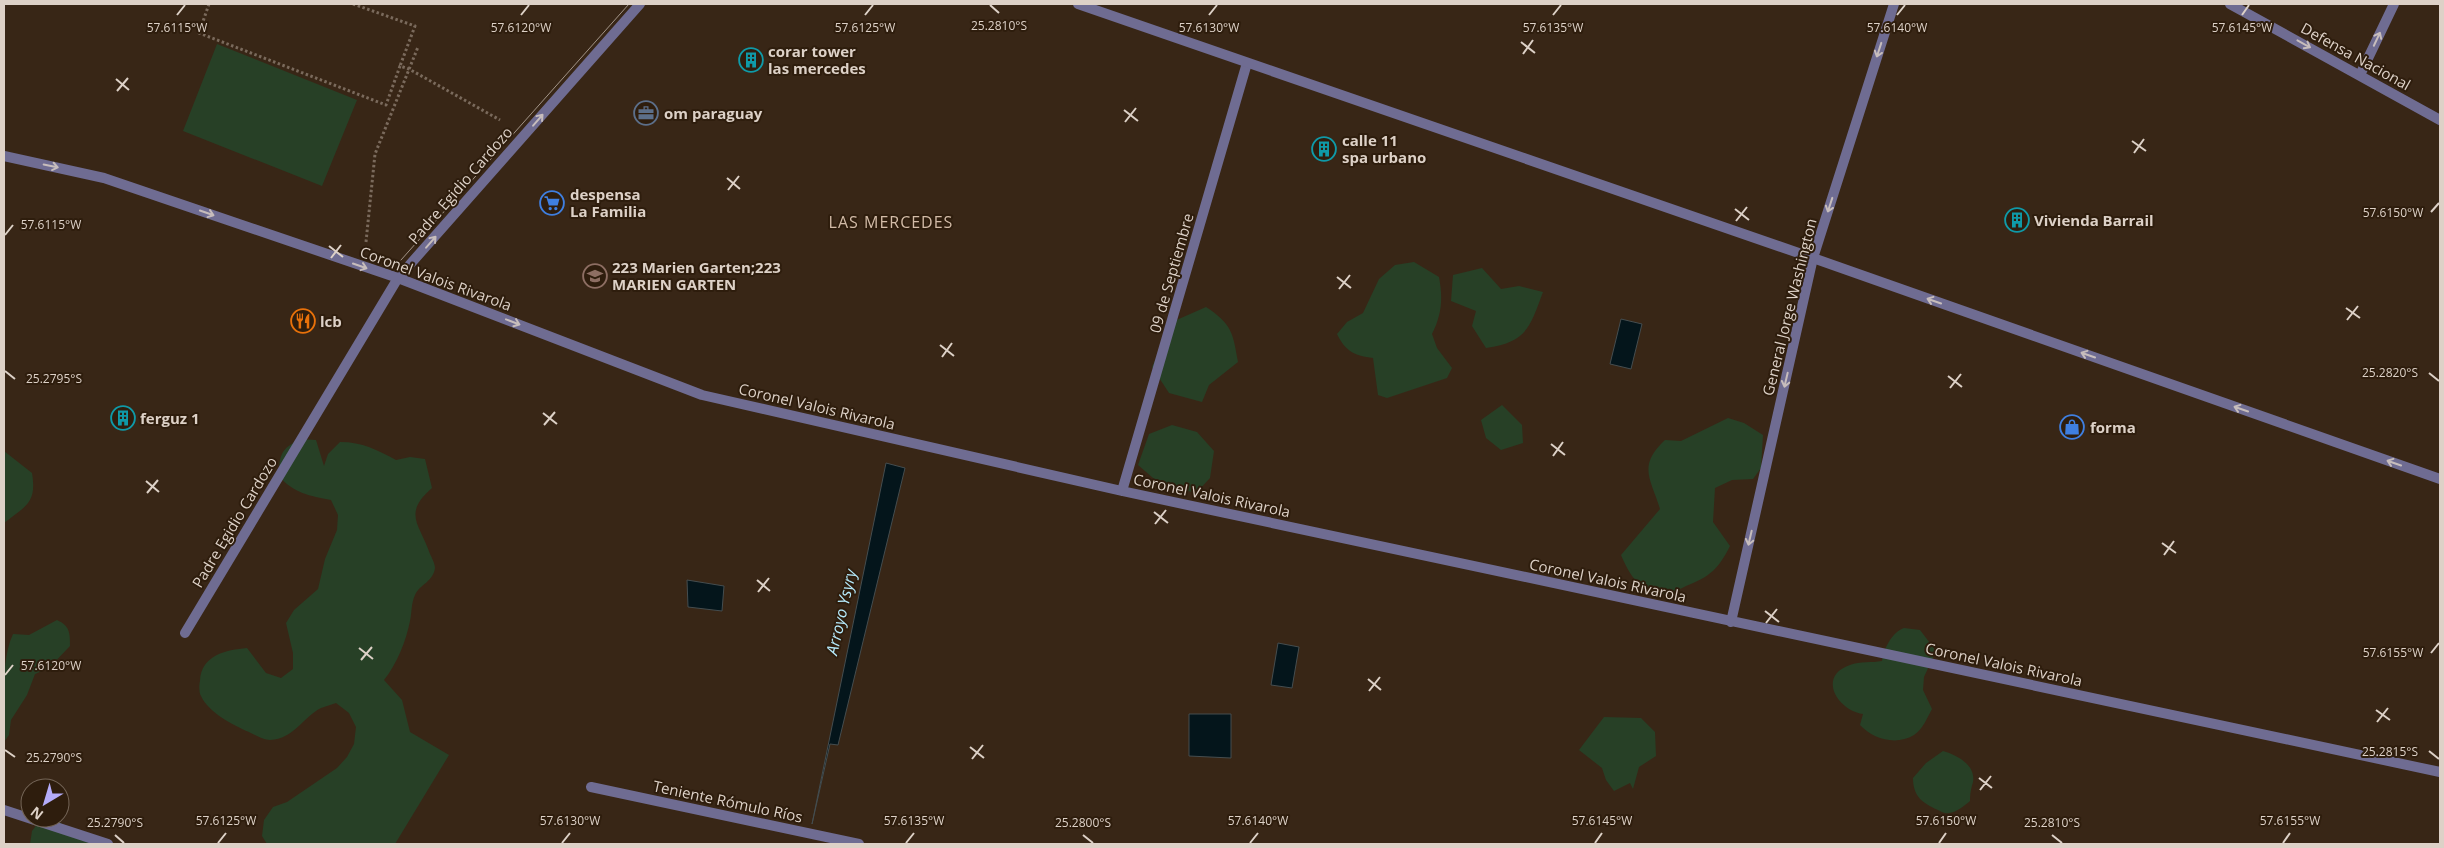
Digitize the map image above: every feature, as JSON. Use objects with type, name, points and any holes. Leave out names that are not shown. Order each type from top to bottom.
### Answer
[{"type":"street","name":"Padre Egidio Cardozo","points":[[185,633],[398,278],[640,4]]},
{"type":"street","points":[[1078,4],[1813,258],[2440,479]]},
{"type":"street","name":"General Jorge Washington","points":[[1731,622],[1813,258],[1894,4]]},
{"type":"street","name":"Defensa Nacional","points":[[2230,4],[2440,120]]},
{"type":"street","points":[[2360,75],[2394,4]]},
{"type":"street","name":"09 de Septiembre","points":[[1122,491],[1248,63]]},
{"type":"street","name":"Coronel Valois Rivarola","points":[[4,156],[104,178],[398,278],[702,395],[1122,491],[2440,772]]},
{"type":"street","name":"Teniente Rómulo Ríos","points":[[591,787],[859,844]]},
{"type":"street","points":[[4,810],[108,844]]},
{"type":"path","points":[[209,4],[200,34],[386,105],[415,26],[353,4]]},
{"type":"path","points":[[366,244],[375,154],[418,47]]},
{"type":"path","points":[[400,66],[409,69],[500,120]]},
{"type":"green space","points":[[217,44],[357,100],[322,186],[183,131]]},
{"type":"green space","points":[[1414,262],[1439,277],[1441,306],[1432,334],[1437,348],[1452,368],[1447,378],[1387,398],[1378,395],[1373,358],[1351,352],[1343,345],[1337,334],[1347,322],[1363,313],[1379,279],[1395,265]]},
{"type":"green space","points":[[1482,268],[1501,289],[1519,286],[1543,292],[1530,324],[1519,337],[1510,342],[1486,348],[1472,326],[1476,311],[1451,301],[1453,275]]},
{"type":"green space","points":[[1206,307],[1215,313],[1230,330],[1238,362],[1209,385],[1202,402],[1169,393],[1152,367],[1172,322]]},
{"type":"green space","points":[[1502,405],[1522,425],[1523,443],[1501,450],[1486,438],[1481,420]]},
{"type":"green space","points":[[1728,418],[1744,423],[1763,435],[1761,468],[1753,479],[1732,480],[1715,488],[1713,522],[1730,546],[1718,566],[1701,579],[1670,593],[1664,594],[1649,591],[1642,587],[1632,576],[1621,555],[1660,509],[1650,481],[1649,465],[1651,458],[1656,449],[1665,440],[1681,441]]},
{"type":"green space","points":[[1172,425],[1197,432],[1214,451],[1210,478],[1196,493],[1160,484],[1138,465],[1149,434]]},
{"type":"green space","points":[[301,439],[316,440],[324,466],[328,454],[340,442],[363,445],[396,460],[410,457],[425,459],[432,488],[418,505],[416,520],[433,561],[434,573],[415,595],[403,644],[397,660],[384,680],[402,700],[410,732],[449,755],[395,844],[267,844],[262,836],[264,820],[273,807],[287,802],[337,768],[347,757],[354,744],[356,727],[349,713],[336,703],[321,708],[286,736],[268,740],[222,718],[210,708],[200,693],[201,672],[210,660],[223,652],[247,648],[266,673],[281,678],[293,669],[293,653],[286,623],[294,610],[318,589],[325,559],[337,530],[338,515],[331,500],[296,490],[279,476],[282,453]]},
{"type":"green space","points":[[4,451],[32,473],[33,491],[31,498],[24,508],[4,523]]},
{"type":"green space","points":[[57,620],[67,627],[70,646],[49,668],[35,674],[27,695],[11,720],[9,735],[4,742],[4,672],[13,634],[29,635]]},
{"type":"green space","points":[[1904,628],[1920,630],[1936,651],[1924,677],[1923,690],[1932,709],[1917,733],[1900,740],[1892,740],[1878,737],[1865,730],[1860,725],[1863,714],[1845,706],[1839,700],[1834,692],[1833,684],[1834,677],[1840,670],[1850,665],[1882,661],[1884,651],[1889,642],[1899,630]]},
{"type":"green space","points":[[1604,717],[1641,718],[1655,732],[1656,756],[1639,767],[1633,789],[1630,783],[1614,791],[1606,780],[1602,768],[1579,750]]},
{"type":"green space","points":[[1943,751],[1954,755],[1969,766],[1973,776],[1970,801],[1958,810],[1948,813],[1923,802],[1913,784],[1913,778],[1926,763]]},
{"type":"green space","points":[[34,828],[68,828],[79,835],[110,844],[30,844]]},
{"type":"shaded area","points":[[1621,319],[1642,324],[1631,369],[1610,364]]},
{"type":"shaded area","points":[[886,463],[905,468],[838,745],[830,744],[812,824]]},
{"type":"shaded area","points":[[687,580],[724,586],[722,611],[688,607]]},
{"type":"shaded area","points":[[1278,643],[1299,647],[1292,688],[1271,685]]},
{"type":"shaded area","points":[[1189,714],[1231,714],[1231,758],[1189,756]]},
{"type":"tram line","points":[[401,260],[629,4]]},
{"type":"place","name":"corar tower las mercedes","points":[[751,60]]},
{"type":"place","name":"om paraguay","points":[[646,113]]},
{"type":"place","name":"calle 11 spa urbano","points":[[1324,149]]},
{"type":"place","name":"despensa La Familia","points":[[552,203]]},
{"type":"place","name":"Vivienda Barrail","points":[[2017,220]]},
{"type":"place","name":"223 Marien Garten;223 MARIEN GARTEN","points":[[595,276]]},
{"type":"place","name":"lcb","points":[[303,321]]},
{"type":"place","name":"ferguz 1","points":[[123,418]]},
{"type":"place","name":"forma","points":[[2072,427]]},
{"type":"district","name":"LAS MERCEDES","points":[[891,222]]},
{"type":"water label","name":"Arroyo Ysyry","points":[[841,612]]}]
